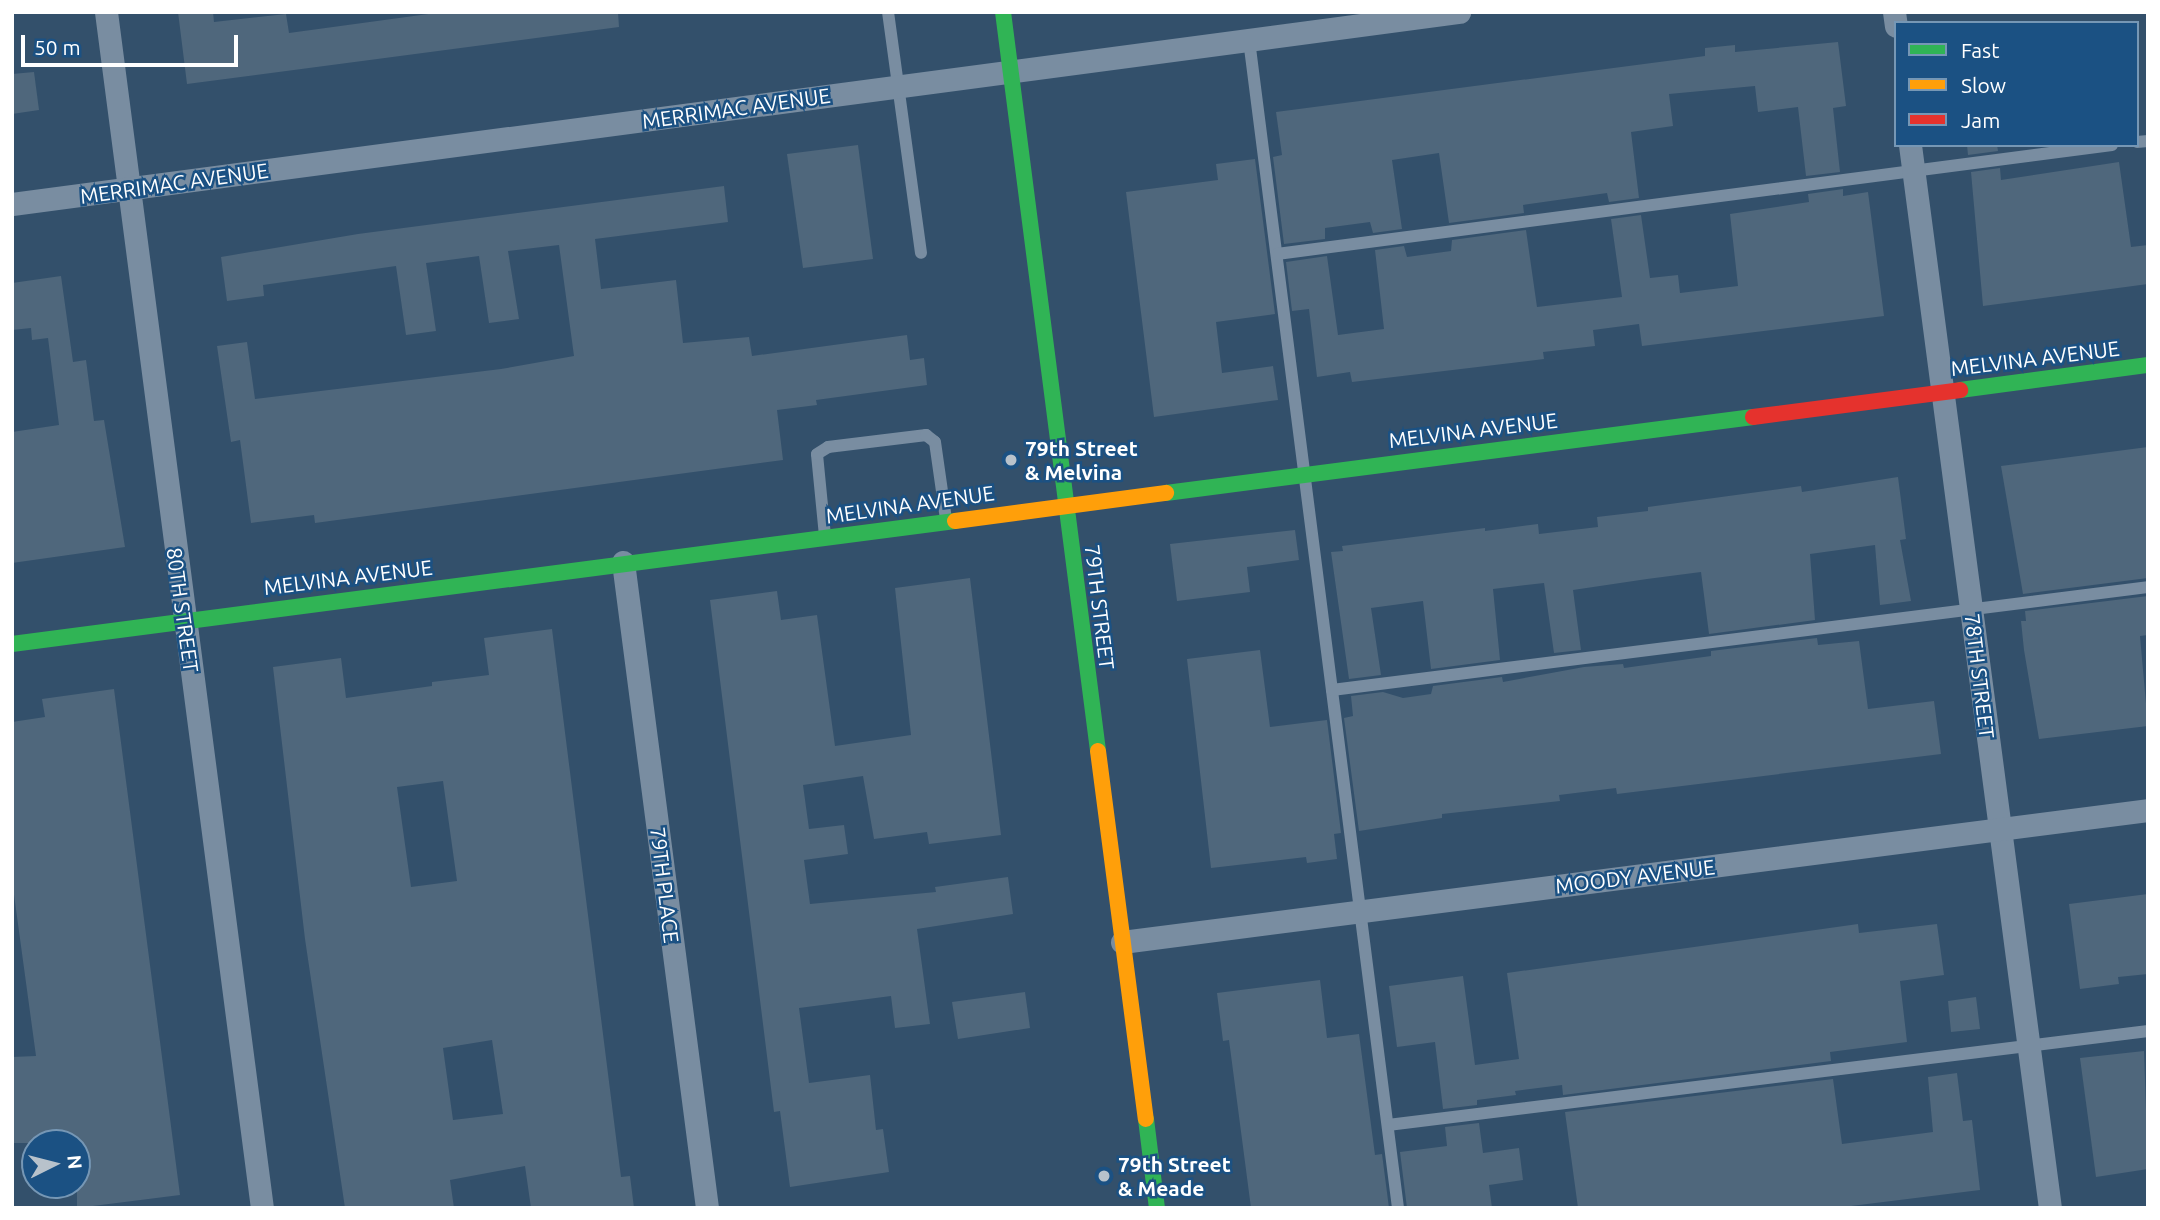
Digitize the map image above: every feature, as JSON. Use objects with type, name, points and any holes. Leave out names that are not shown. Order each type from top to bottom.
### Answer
[{"type":"street","name":"80TH STREET","points":[[106,12],[262,1208]]},
{"type":"street","name":"79TH STREET","points":[[1003,12],[1157,1208]]},
{"type":"street","name":"MERRIMAC AVENUE","points":[[12,204],[1459,12]]},
{"type":"street","name":"78TH STREET","points":[[1910,147],[2050,1208]]},
{"type":"street","name":"MELVINA AVENUE","points":[[12,644],[184,619],[2148,365]]},
{"type":"street","name":"79TH PLACE","points":[[624,562],[707,1208]]},
{"type":"street","name":"MOODY AVENUE","points":[[1122,942],[2148,810]]},
{"type":"lane","points":[[888,12],[921,253]]},
{"type":"lane","points":[[1249,40],[1398,1208]]},
{"type":"lane","points":[[1277,254],[2096,147]]},
{"type":"lane","points":[[825,536],[817,454],[828,447],[926,435],[935,442],[947,520]]},
{"type":"lane","points":[[1332,690],[2148,587]]},
{"type":"lane","points":[[1388,1125],[2148,1031]]},
{"type":"building","points":[[178,12],[213,12],[214,22],[286,14],[289,33],[443,12],[618,12],[619,27],[187,84]]},
{"type":"building","points":[[1838,42],[1846,106],[1833,108],[1840,172],[1806,176],[1798,107],[1758,112],[1755,86],[1669,94],[1673,126],[1631,132],[1639,198],[1609,202],[1607,193],[1523,205],[1524,213],[1449,223],[1439,153],[1392,160],[1402,229],[1373,233],[1370,222],[1325,228],[1325,239],[1284,244],[1273,157],[1282,155],[1276,112],[1705,56],[1705,48],[1735,45],[1735,52]]},
{"type":"building","points":[[34,72],[39,110],[12,114],[12,74]]},
{"type":"building","points":[[858,145],[873,259],[803,268],[787,154]]},
{"type":"building","points":[[1967,147],[1997,147],[1998,151],[1968,155]]},
{"type":"building","points":[[1255,159],[1275,314],[1216,322],[1222,373],[1273,366],[1278,400],[1154,417],[1126,192],[1218,180],[1216,164]]},
{"type":"building","points":[[2119,162],[2131,247],[2148,245],[2148,284],[1983,306],[1971,172],[2000,168],[2001,180]]},
{"type":"building","points":[[724,186],[728,222],[595,239],[601,289],[676,280],[683,343],[749,337],[752,356],[907,335],[910,360],[924,358],[927,385],[816,400],[817,405],[777,410],[783,460],[315,523],[314,515],[251,523],[240,440],[231,442],[217,346],[247,342],[255,399],[501,369],[574,356],[559,245],[508,251],[519,319],[489,323],[479,256],[426,263],[436,331],[406,335],[396,266],[263,285],[264,296],[227,301],[221,257],[358,234]]},
{"type":"building","points":[[1843,189],[1843,196],[1868,192],[1884,316],[1642,346],[1639,324],[1593,330],[1595,346],[1543,352],[1544,359],[1352,382],[1350,372],[1317,377],[1309,309],[1292,311],[1286,262],[1327,256],[1338,335],[1384,329],[1375,250],[1404,246],[1407,257],[1451,251],[1452,240],[1526,230],[1537,307],[1622,297],[1611,219],[1641,215],[1650,278],[1678,275],[1680,293],[1738,286],[1730,214],[1809,202],[1808,194]]},
{"type":"building","points":[[61,276],[73,362],[86,360],[94,421],[104,420],[125,547],[12,563],[12,432],[59,425],[48,338],[32,340],[31,328],[12,330],[12,283]]},
{"type":"building","points":[[2148,447],[2148,578],[2023,594],[2001,466]]},
{"type":"building","points":[[1898,477],[1906,539],[1900,540],[1911,601],[1880,605],[1875,545],[1810,554],[1815,620],[1709,634],[1701,572],[1573,590],[1581,650],[1554,653],[1544,583],[1493,589],[1500,660],[1431,669],[1423,601],[1371,608],[1381,675],[1349,679],[1331,552],[1343,551],[1342,546],[1538,524],[1539,534],[1598,527],[1597,517],[1648,511],[1648,507],[1801,486],[1802,492]]},
{"type":"building","points":[[1295,530],[1299,560],[1247,567],[1250,592],[1177,601],[1170,544]]},
{"type":"building","points":[[970,578],[1001,835],[929,844],[927,832],[874,839],[863,776],[803,785],[809,829],[844,825],[848,854],[804,860],[810,904],[936,892],[935,887],[1008,877],[1013,914],[917,929],[930,1024],[895,1028],[891,996],[799,1008],[809,1083],[870,1075],[876,1130],[883,1129],[889,1172],[790,1187],[780,1111],[774,1112],[710,600],[777,591],[781,620],[817,615],[835,746],[911,735],[895,588]]},
{"type":"building","points":[[2148,596],[2148,635],[2140,636],[2148,726],[2039,739],[2024,650],[2021,621],[2026,621],[2025,611]]},
{"type":"building","points":[[552,629],[621,1177],[630,1176],[634,1208],[531,1208],[525,1166],[450,1180],[454,1208],[345,1208],[305,939],[273,667],[341,658],[346,698],[432,686],[432,682],[489,675],[484,638]],"holes":[[[443,781],[457,881],[411,887],[397,787]],[[492,1040],[503,1114],[453,1120],[443,1048]]]},
{"type":"building","points":[[1817,638],[1818,645],[1859,641],[1868,709],[1934,701],[1941,754],[1617,794],[1616,788],[1559,795],[1560,801],[1442,814],[1442,818],[1359,831],[1344,718],[1353,716],[1351,696],[1383,692],[1403,698],[1431,694],[1433,686],[1502,677],[1503,682],[1584,667],[1623,664],[1624,668],[1711,656],[1711,651]]},
{"type":"building","points":[[1260,650],[1270,727],[1327,720],[1341,833],[1334,834],[1337,859],[1307,863],[1306,857],[1211,868],[1187,659]]},
{"type":"building","points":[[114,689],[180,1195],[77,1208],[77,1199],[91,1199],[91,1129],[21,1129],[21,1143],[12,1143],[12,1057],[36,1056],[12,880],[12,722],[45,717],[42,699]]},
{"type":"building","points":[[2148,894],[2148,974],[2118,977],[2119,984],[2080,989],[2069,904]]},
{"type":"building","points":[[1858,924],[1859,933],[1937,924],[1944,975],[1900,981],[1907,1042],[1830,1052],[1831,1061],[1563,1095],[1562,1085],[1515,1091],[1516,1095],[1477,1100],[1477,1105],[1443,1109],[1435,1042],[1397,1047],[1389,986],[1463,976],[1475,1065],[1519,1059],[1507,973]]},
{"type":"building","points":[[1320,980],[1327,1038],[1359,1034],[1375,1155],[1382,1154],[1389,1208],[1251,1208],[1229,1040],[1223,1041],[1217,993]]},
{"type":"building","points":[[1025,992],[1030,1028],[958,1039],[952,1002]]},
{"type":"building","points":[[1976,997],[1980,1029],[1951,1032],[1948,1001]]},
{"type":"building","points":[[2144,1051],[2148,1169],[2096,1177],[2080,1058]]},
{"type":"building","points":[[1957,1073],[1963,1121],[1972,1120],[1980,1190],[1835,1208],[1578,1208],[1565,1112],[1833,1079],[1842,1144],[1933,1132],[1928,1077]]},
{"type":"building","points":[[1479,1123],[1483,1153],[1519,1148],[1523,1180],[1489,1185],[1492,1208],[1407,1208],[1400,1152],[1447,1146],[1445,1127]]},
{"type":"traffic: fast","points":[[1003,12],[1098,751]]},
{"type":"traffic: fast","points":[[1960,390],[2148,365]]},
{"type":"traffic: fast","points":[[1166,493],[1753,417]]},
{"type":"traffic: fast","points":[[12,644],[955,521]]},
{"type":"traffic: fast","points":[[1146,1119],[1157,1208]]},
{"type":"traffic: slow","points":[[955,521],[1166,493]]},
{"type":"traffic: slow","points":[[1098,751],[1146,1119]]},
{"type":"traffic: jam","points":[[1753,417],[1960,390]]},
{"type":"place","name":"79th Street & Melvina","points":[[1011,460]]},
{"type":"place","name":"79th Street & Meade","points":[[1104,1176]]}]
